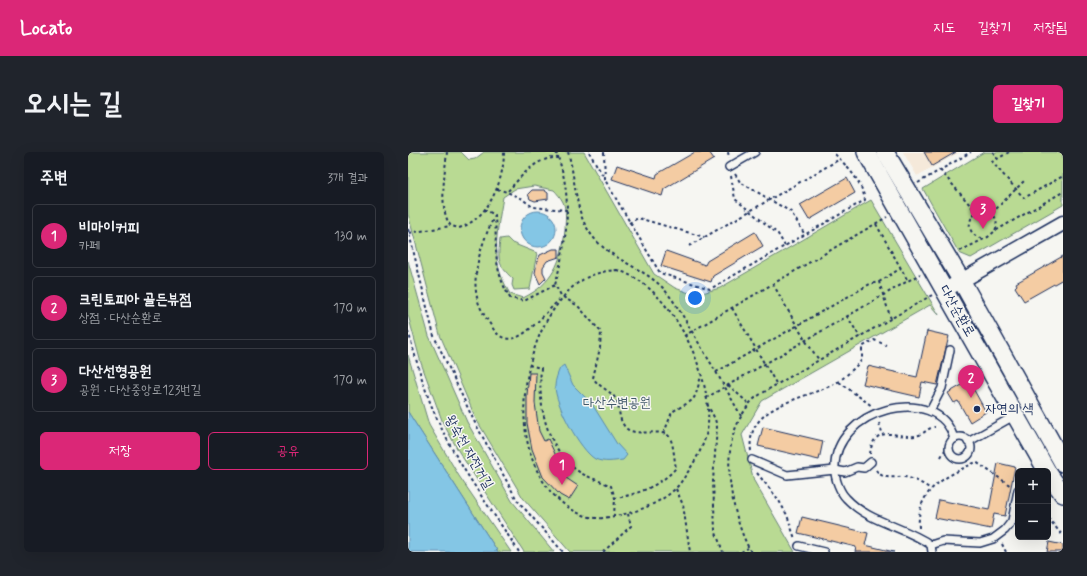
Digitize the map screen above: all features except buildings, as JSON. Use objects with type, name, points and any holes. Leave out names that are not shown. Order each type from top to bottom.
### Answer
[{"type":"street","name":"다산순환로","points":[[866,152],[938,292],[1045,468]]},
{"type":"street","name":"다산순환로","points":[[885,152],[961,280],[1063,463]]},
{"type":"street","points":[[938,292],[1063,223]]},
{"type":"street","name":"다산순환로","points":[[1051,478],[1063,494]]},
{"type":"lane","points":[[729,167],[755,152]]},
{"type":"lane","points":[[930,411],[942,388],[950,350]]},
{"type":"lane","points":[[954,439],[952,430],[944,418],[924,408],[900,407],[876,413],[856,423],[843,438],[834,459],[835,477],[845,497],[860,511],[920,537],[932,548],[943,541],[980,543],[994,539],[1012,521],[1014,488]]},
{"type":"lane","points":[[968,442],[1014,416]]},
{"type":"lane","points":[[962,438],[968,442],[970,446],[969,454],[963,458],[959,459],[950,453],[949,445],[954,439],[962,438]]},
{"type":"lane","points":[[752,460],[787,475],[835,470],[845,472],[857,467],[864,468],[871,462]]},
{"type":"lane","points":[[800,546],[824,552]]},
{"type":"path","points":[[447,152],[444,182],[445,211],[450,226]]},
{"type":"path","points":[[408,233],[450,226],[459,228],[465,226],[484,209],[497,189],[502,173],[504,152]]},
{"type":"path","points":[[495,215],[495,261],[501,283],[510,298],[524,301],[554,285],[562,259],[566,233],[567,210],[563,171],[556,152]]},
{"type":"path","points":[[568,152],[574,170],[580,214],[591,236],[602,248],[616,258],[636,267],[661,287],[673,300],[741,416]]},
{"type":"path","points":[[589,152],[660,273],[710,289],[865,200],[863,191],[854,174],[833,152]]},
{"type":"path","points":[[604,152],[605,180]]},
{"type":"path","points":[[916,184],[971,152]]},
{"type":"path","points":[[993,152],[997,159]]},
{"type":"path","points":[[1009,152],[992,162],[1024,198],[1063,176]]},
{"type":"path","points":[[506,192],[532,167],[549,157],[559,158]]},
{"type":"path","points":[[689,246],[840,159]]},
{"type":"path","points":[[729,167],[740,182],[791,212],[805,235]]},
{"type":"path","points":[[729,167],[736,199],[778,234],[785,246]]},
{"type":"path","points":[[940,170],[976,212]]},
{"type":"path","points":[[992,214],[1024,181]]},
{"type":"path","points":[[497,189],[522,199],[533,207],[567,210]]},
{"type":"path","points":[[958,252],[983,238],[988,237],[995,231],[1063,192]]},
{"type":"path","points":[[484,209],[495,215]]},
{"type":"path","points":[[983,238],[975,235],[970,228],[970,219],[976,212],[985,210],[992,214],[997,223],[995,231]]},
{"type":"path","points":[[495,215],[490,225],[480,257],[475,287],[480,308],[496,334],[509,339],[519,336],[537,321],[562,296],[587,276],[595,273],[617,270],[628,273],[656,295],[667,307],[692,349],[701,376],[707,403],[708,425],[700,451],[693,465],[676,489],[647,507],[628,514],[596,518],[575,511],[558,499],[542,480],[530,450],[525,424],[525,396],[529,365],[541,330],[562,296]]},
{"type":"path","points":[[684,336],[888,217]]},
{"type":"path","points":[[630,223],[638,218],[704,238]]},
{"type":"path","points":[[876,224],[908,281]]},
{"type":"path","points":[[408,229],[434,336],[474,421],[518,500],[563,552]]},
{"type":"path","points":[[716,372],[757,350],[870,284],[879,282],[901,268]]},
{"type":"path","points":[[706,398],[926,270]]},
{"type":"path","points":[[879,282],[891,319]]},
{"type":"path","points":[[773,284],[805,340],[819,360]]},
{"type":"path","points":[[554,285],[562,296],[578,306],[601,332],[600,348],[593,378],[598,385],[613,395],[616,400],[622,424],[629,430],[637,433],[664,433],[671,439],[676,468],[667,478],[636,493],[615,498]]},
{"type":"path","points":[[750,552],[739,525],[731,486],[731,445],[741,416],[749,404],[757,397],[819,360],[938,292]]},
{"type":"path","points":[[732,308],[777,385]]},
{"type":"path","points":[[847,316],[860,337]]},
{"type":"path","name":"왕숙천 자전거길","points":[[408,331],[438,422],[454,452],[519,552]]},
{"type":"path","points":[[800,546],[794,536],[787,515],[778,499],[760,477],[752,460],[750,444],[753,428],[767,412],[838,381],[862,360],[862,347],[874,340],[886,345]]},
{"type":"path","points":[[529,365],[541,368],[540,394],[543,413],[550,436],[558,449],[576,470],[611,486],[615,498],[614,516]]},
{"type":"path","points":[[664,433],[672,412],[696,398],[701,376]]},
{"type":"path","points":[[838,381],[873,406],[883,435]]},
{"type":"path","points":[[728,385],[749,404]]},
{"type":"path","points":[[707,403],[715,419],[717,427],[713,481],[715,530],[723,552]]},
{"type":"path","points":[[931,489],[916,480],[904,477],[888,478],[878,474],[871,462],[871,449],[876,440],[883,435],[892,433],[918,436],[933,426],[939,428]]},
{"type":"path","points":[[941,457],[946,448],[947,440]]},
{"type":"path","points":[[920,537],[918,518],[923,499],[935,484],[951,473],[976,462],[1014,488]]},
{"type":"path","points":[[676,489],[683,505],[690,552]]},
{"type":"path","points":[[603,552],[631,526],[628,514]]},
{"type":"path","points":[[1051,522],[1063,536]]},
{"type":"path","points":[[1000,542],[1006,552]]},
{"type":"path","points":[[741,552],[748,548]]},
{"type":"shaded area","points":[[903,152],[960,152],[917,176]]},
{"type":"green space","name":"다산수변공원","points":[[408,152],[461,152],[469,160],[475,159],[484,152],[584,152],[654,274],[675,288],[695,295],[720,288],[871,200],[939,315],[930,305],[762,401],[742,435],[754,481],[795,552],[570,552],[523,498],[476,419],[440,335],[408,214]],"holes":[[[534,186],[554,190],[563,202],[565,212],[564,242],[558,262],[548,279],[533,292],[523,298],[510,294],[501,276],[497,261],[497,234],[503,197],[515,189]]]},
{"type":"green space","points":[[984,152],[1063,152],[1063,205],[971,258],[959,253],[923,189]]},
{"type":"green space","points":[[507,238],[512,243],[537,253],[530,289],[514,290],[512,285],[513,279],[501,265],[499,257],[500,239]]},
{"type":"green space","points":[[408,261],[429,336],[467,422],[512,501],[554,552],[524,552],[459,452],[443,423],[421,363],[408,315]]},
{"type":"green space","points":[[408,355],[429,425],[459,476],[511,552],[498,552],[408,412]]},
{"type":"water","points":[[542,211],[551,216],[555,222],[555,236],[551,242],[542,247],[534,247],[525,242],[521,236],[520,225],[525,216],[531,212]]},
{"type":"water","points":[[564,365],[573,385],[592,404],[617,444],[627,455],[623,460],[605,461],[595,459],[582,446],[569,426],[559,404],[555,386],[560,368]]},
{"type":"water","points":[[408,412],[498,552],[408,552]]},
{"type":"place","name":"다산선형공원","points":[[983,229]]},
{"type":"place","name":"크린토피아 골든뷰점","points":[[971,398]]},
{"type":"place","name":"자연의 색","points":[[977,409]]},
{"type":"place","name":"비마이커피","points":[[562,485]]}]
